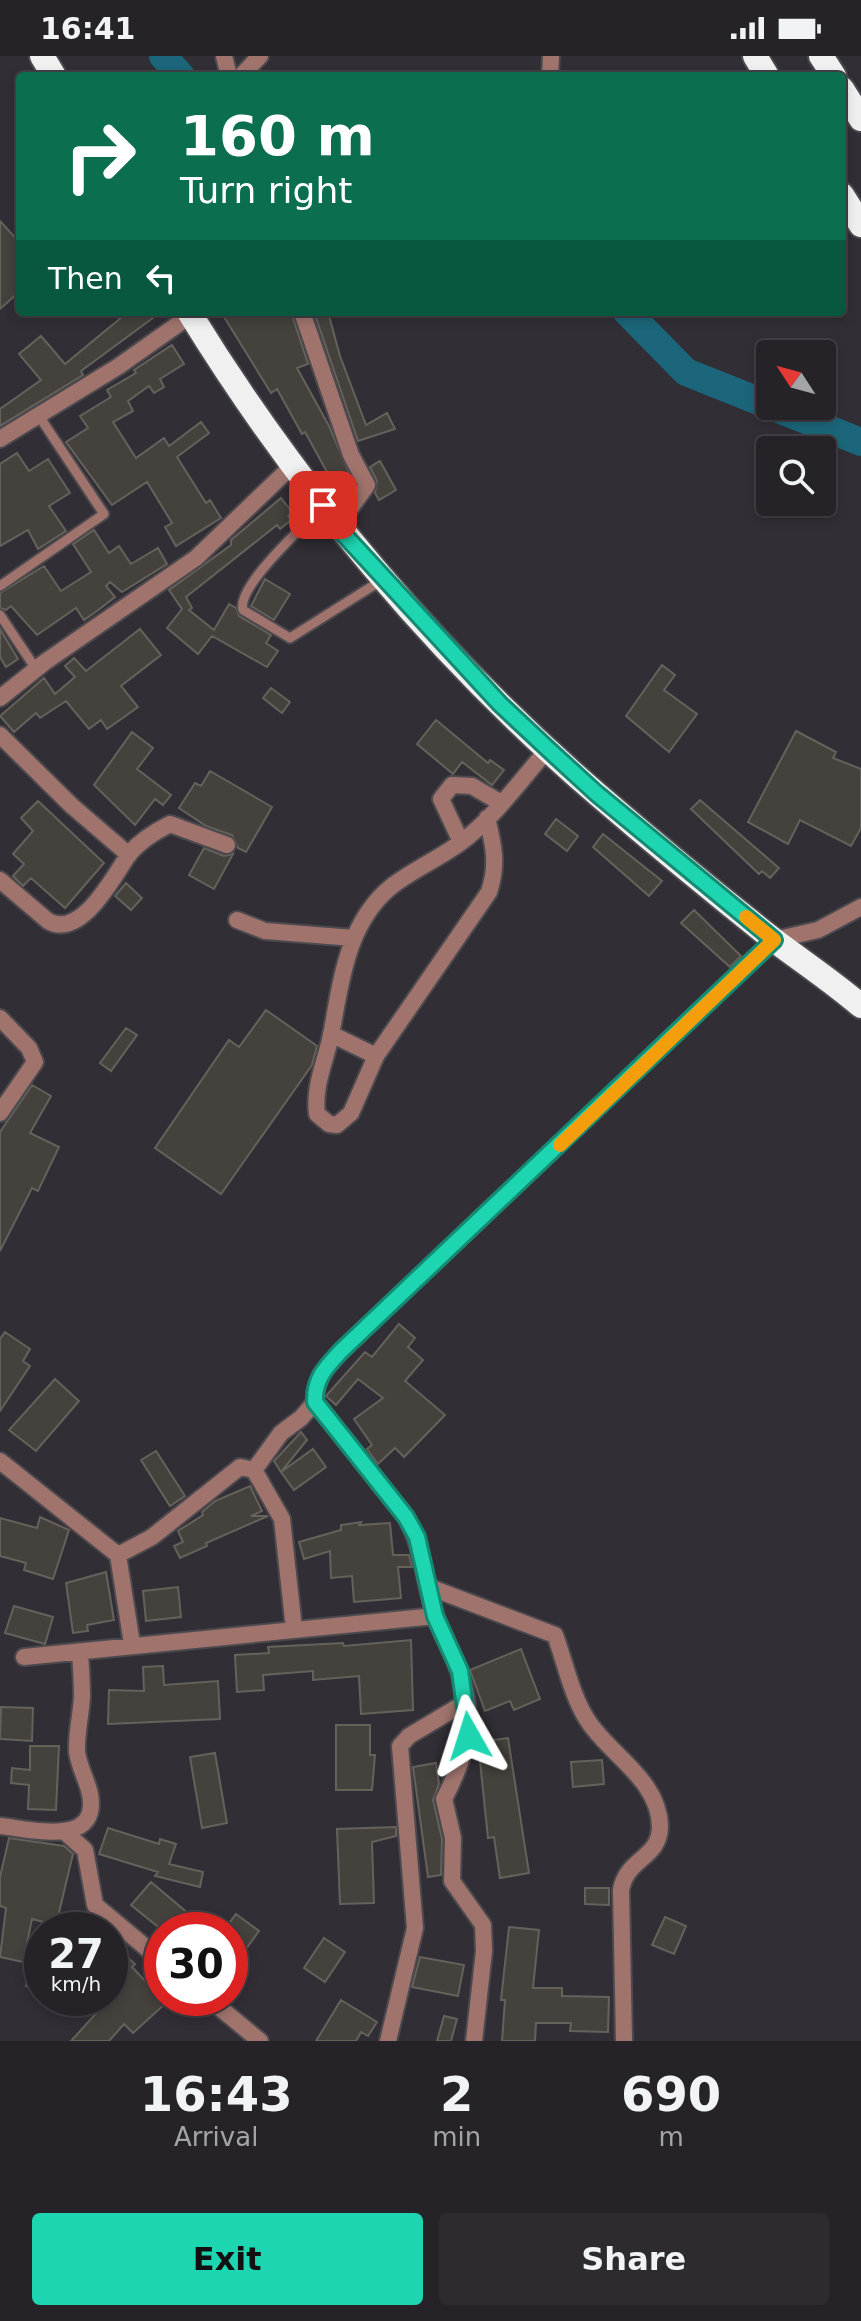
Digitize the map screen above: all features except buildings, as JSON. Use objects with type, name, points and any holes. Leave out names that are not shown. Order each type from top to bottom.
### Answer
[{"type":"highway","points":[[846,95],[861,119]]},
{"type":"highway","points":[[846,201],[861,225]]},
{"type":"highway","points":[[191,316],[337,527],[490,693],[596,793],[774,940],[823,973],[861,1006]]},
{"type":"street","points":[[245,72],[260,56]]},
{"type":"street","points":[[0,439],[119,366],[187,316]]},
{"type":"street","points":[[303,316],[351,455],[367,485],[337,527]]},
{"type":"street","points":[[0,698],[36,669],[196,558],[294,464]]},
{"type":"street","points":[[0,735],[72,806],[129,855]]},
{"type":"street","points":[[487,818],[496,850],[496,872],[489,892],[376,1056],[351,1113],[337,1125],[329,1124],[317,1114],[315,1097],[331,1034],[341,975],[354,938],[390,887],[461,842],[487,818],[548,749]]},
{"type":"street","points":[[461,842],[441,799],[452,785],[472,786],[501,803]]},
{"type":"street","points":[[0,880],[48,921],[56,926],[68,925],[104,893],[129,855],[146,836],[170,824],[227,845]]},
{"type":"street","points":[[474,2041],[484,1951],[483,1925],[452,1881],[453,1838],[444,1799],[463,1764],[469,1736],[460,1671],[435,1616],[417,1537],[406,1517],[315,1402],[314,1388],[322,1372],[341,1351],[774,940],[818,930],[861,907]]},
{"type":"street","points":[[237,920],[265,931],[354,938]]},
{"type":"street","points":[[0,1018],[29,1048],[35,1062],[0,1113]]},
{"type":"street","points":[[331,1034],[376,1056]]},
{"type":"street","points":[[254,1470],[281,1433],[315,1402]]},
{"type":"street","points":[[0,1461],[118,1555],[132,1644]]},
{"type":"street","points":[[118,1555],[152,1537],[240,1467],[254,1470],[282,1519],[294,1629]]},
{"type":"street","points":[[429,1587],[555,1635],[587,1721],[634,1770],[657,1807],[660,1827],[655,1847],[624,1874],[621,1890],[624,2041]]},
{"type":"street","points":[[24,1657],[435,1616]]},
{"type":"street","points":[[0,1826],[66,1833],[80,1828],[91,1811],[90,1795],[77,1754],[82,1695],[80,1653]]},
{"type":"street","points":[[388,2041],[415,1928],[400,1746],[409,1736],[466,1702]]},
{"type":"street","points":[[66,1833],[85,1850],[95,1905],[144,1946]]},
{"type":"street","points":[[230,2016],[260,2041]]},
{"type":"lane","points":[[0,586],[104,514],[39,416]]},
{"type":"lane","points":[[323,505],[257,575],[242,599],[243,610],[290,638],[320,616],[385,579]]},
{"type":"lane","points":[[0,615],[36,669]]},
{"type":"waterway","points":[[163,56],[177,72]]},
{"type":"waterway","points":[[631,316],[686,372],[861,442]]},
{"type":"slow traffic","points":[[560,1145],[774,940],[746,917]]},
{"type":"route","points":[[323,505],[337,527],[500,704],[596,793],[774,940],[341,1351],[322,1372],[314,1388],[315,1402],[406,1517],[417,1537],[435,1616],[460,1671],[469,1736]]}]
